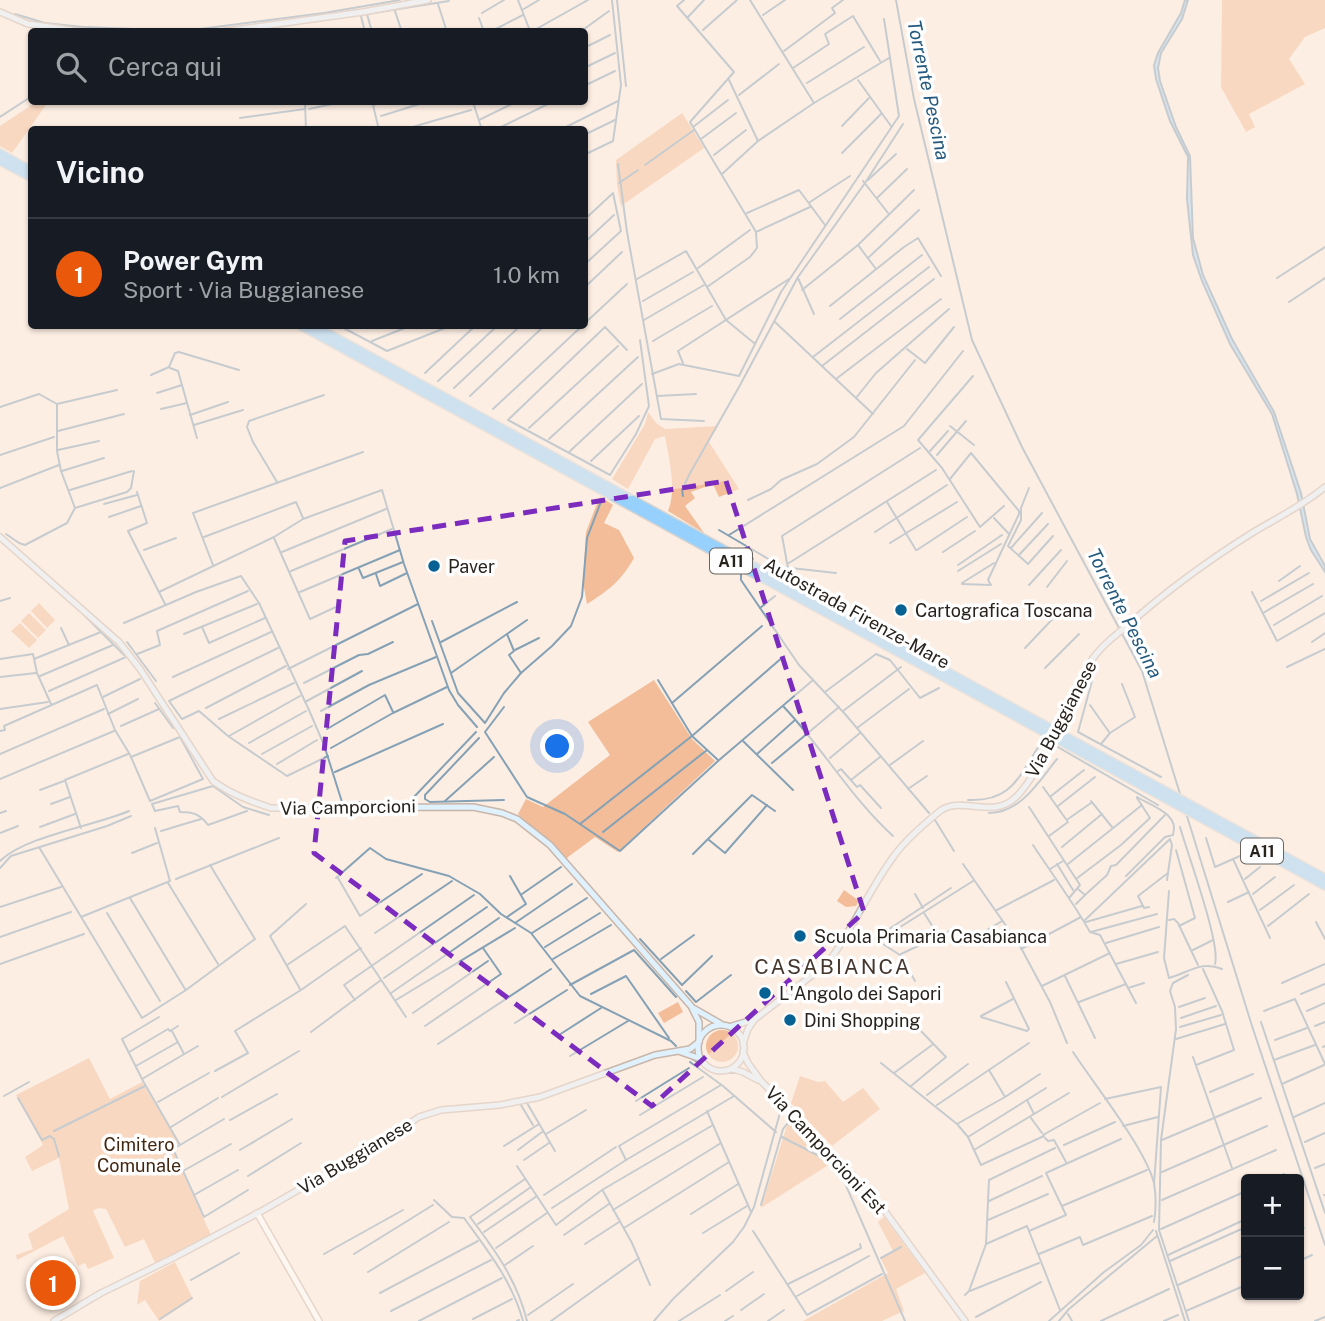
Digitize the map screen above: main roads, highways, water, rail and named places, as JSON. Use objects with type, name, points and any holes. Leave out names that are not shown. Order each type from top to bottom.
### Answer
[{"type":"highway","points":[[0,153],[28,168]]},
{"type":"highway","points":[[0,161],[28,176]]},
{"type":"highway","name":"Autostrada Firenze-Mare","points":[[308,329],[1161,792],[1325,878]]},
{"type":"highway","name":"Autostrada Firenze-Mare","points":[[320,329],[1161,792]]},
{"type":"highway","name":"Autostrada Firenze-Mare","points":[[1200,813],[1325,886]]},
{"type":"main road","points":[[249,28],[428,0]]},
{"type":"main road","points":[[0,12],[28,24],[56,28]]},
{"type":"main road","name":"Via Buggianese","points":[[755,1019],[830,961],[883,871],[910,838],[947,807],[990,808],[1010,802],[1024,788],[1063,720],[1094,655],[1152,603],[1252,533],[1298,508],[1325,487]]},
{"type":"main road","name":"Via Camporcioni","points":[[0,537],[69,595],[119,642],[140,669],[213,782],[224,790],[271,808],[473,807],[517,819],[550,845],[691,1006]]},
{"type":"main road","points":[[691,1006],[738,1033],[743,1044]]},
{"type":"main road","points":[[691,1006],[699,1022],[699,1053],[702,1060]]},
{"type":"main road","points":[[699,1041],[709,1028],[741,1025],[755,1019]]},
{"type":"main road","points":[[755,1019],[747,1031],[743,1052],[761,1081]]},
{"type":"main road","name":"Via Buggianese","points":[[54,1321],[101,1293],[257,1213],[427,1114],[450,1108],[500,1105],[527,1100],[655,1055],[690,1049],[699,1041]]},
{"type":"main road","points":[[678,1051],[702,1060],[712,1069],[740,1070],[761,1081]]},
{"type":"main road","points":[[728,1069],[738,1062],[743,1052]]},
{"type":"main road","name":"Via Camporcioni Est","points":[[761,1081],[887,1213],[965,1321]]},
{"type":"water","points":[[1185,0],[1188,0],[1182,19],[1161,53],[1158,68],[1176,127],[1190,156],[1193,238],[1203,275],[1232,339],[1274,412],[1301,493],[1310,539],[1325,566],[1325,572],[1306,537],[1297,494],[1272,414],[1230,344],[1193,255],[1187,199],[1188,157],[1170,121],[1154,65]]},
{"type":"waterway","points":[[208,28],[400,0]]},
{"type":"waterway","points":[[482,13],[504,0]]},
{"type":"waterway","points":[[518,0],[529,28]]},
{"type":"waterway","points":[[522,10],[539,0]]},
{"type":"waterway","points":[[538,28],[588,0]]},
{"type":"waterway","points":[[588,153],[613,141],[621,85],[612,0]]},
{"type":"waterway","points":[[617,0],[626,86]]},
{"type":"waterway","points":[[684,0],[677,6],[734,72],[690,122],[756,232],[757,248],[750,257],[707,287]]},
{"type":"waterway","points":[[688,17],[704,0]]},
{"type":"waterway","points":[[703,30],[737,0]]},
{"type":"waterway","points":[[750,0],[814,103]]},
{"type":"waterway","points":[[763,15],[785,0]]},
{"type":"waterway","points":[[784,51],[835,13],[832,8],[843,0]]},
{"type":"waterway","name":"Torrente Pescina","points":[[896,0],[914,99],[972,340],[1022,447],[1142,671],[1181,797]]},
{"type":"waterway","points":[[371,28],[367,14],[449,1]]},
{"type":"waterway","points":[[438,4],[446,28]]},
{"type":"waterway","points":[[395,11],[401,28]]},
{"type":"waterway","points":[[586,28],[609,11]]},
{"type":"waterway","points":[[15,14],[45,23],[108,28]]},
{"type":"waterway","points":[[498,28],[523,15]]},
{"type":"waterway","points":[[361,16],[364,28]]},
{"type":"waterway","points":[[793,68],[829,44],[825,34],[853,16],[880,61]]},
{"type":"waterway","points":[[479,18],[483,28]]},
{"type":"waterway","points":[[652,374],[679,364],[739,376],[781,292],[899,116],[884,19]]},
{"type":"waterway","points":[[588,46],[610,35]]},
{"type":"waterway","points":[[807,83],[864,47]]},
{"type":"waterway","points":[[588,66],[615,53]]},
{"type":"waterway","points":[[722,174],[758,141],[814,103],[889,58]]},
{"type":"waterway","points":[[739,95],[779,64]]},
{"type":"waterway","points":[[588,84],[615,71]]},
{"type":"waterway","points":[[729,80],[758,141]]},
{"type":"waterway","points":[[858,80],[891,126]]},
{"type":"waterway","points":[[842,126],[869,98]]},
{"type":"waterway","points":[[0,117],[28,99]]},
{"type":"waterway","points":[[693,127],[728,100]]},
{"type":"waterway","points":[[568,126],[618,101]]},
{"type":"waterway","points":[[305,105],[306,126]]},
{"type":"waterway","points":[[309,109],[328,105]]},
{"type":"waterway","points":[[373,105],[378,126]]},
{"type":"waterway","points":[[381,116],[416,105]]},
{"type":"waterway","points":[[474,105],[481,126]]},
{"type":"waterway","points":[[479,120],[510,105]]},
{"type":"waterway","points":[[503,126],[546,105]]},
{"type":"waterway","points":[[240,118],[305,109]]},
{"type":"waterway","points":[[416,126],[471,110]]},
{"type":"waterway","points":[[701,139],[736,113]]},
{"type":"waterway","points":[[842,153],[881,114]]},
{"type":"waterway","points":[[588,133],[615,120]]},
{"type":"waterway","points":[[683,496],[682,490],[689,475],[798,277],[903,124]]},
{"type":"waterway","points":[[645,165],[694,130]]},
{"type":"waterway","points":[[714,155],[746,130]]},
{"type":"waterway","points":[[868,180],[896,154]]},
{"type":"waterway","points":[[618,164],[627,232],[661,419],[704,421]]},
{"type":"waterway","points":[[877,198],[907,169]]},
{"type":"waterway","points":[[619,183],[638,170]]},
{"type":"waterway","points":[[810,202],[850,176]]},
{"type":"waterway","points":[[863,181],[888,213]]},
{"type":"waterway","points":[[747,213],[799,190],[825,225]]},
{"type":"waterway","points":[[802,290],[858,245],[914,190]]},
{"type":"waterway","points":[[588,261],[621,231],[613,193]]},
{"type":"waterway","points":[[588,216],[612,194]]},
{"type":"waterway","points":[[756,232],[810,207]]},
{"type":"waterway","points":[[868,258],[919,210]]},
{"type":"waterway","points":[[588,239],[614,215]]},
{"type":"waterway","points":[[698,268],[750,230]]},
{"type":"waterway","points":[[830,306],[918,238],[941,276]]},
{"type":"waterway","points":[[858,245],[876,269]]},
{"type":"waterway","points":[[1277,278],[1325,247]]},
{"type":"waterway","points":[[637,279],[686,251],[726,320],[754,343]]},
{"type":"waterway","points":[[588,284],[622,252]]},
{"type":"waterway","points":[[840,319],[922,255]]},
{"type":"waterway","points":[[813,357],[929,267]]},
{"type":"waterway","points":[[643,301],[693,272]]},
{"type":"waterway","points":[[798,278],[814,314]]},
{"type":"waterway","points":[[1289,302],[1325,278]]},
{"type":"waterway","points":[[683,363],[678,351],[789,279]]},
{"type":"waterway","points":[[822,366],[934,279]]},
{"type":"waterway","points":[[588,320],[627,284]]},
{"type":"waterway","points":[[644,320],[704,285]]},
{"type":"waterway","points":[[836,379],[941,299]]},
{"type":"waterway","points":[[653,341],[712,306]]},
{"type":"waterway","points":[[856,398],[876,373],[949,309]]},
{"type":"waterway","points":[[775,322],[873,414]]},
{"type":"waterway","points":[[627,350],[605,327],[508,420],[610,475],[636,434],[649,406],[640,340]]},
{"type":"waterway","points":[[907,349],[925,363],[954,327]]},
{"type":"waterway","points":[[346,329],[387,351],[442,329]]},
{"type":"waterway","points":[[372,341],[402,329]]},
{"type":"waterway","points":[[425,373],[472,329]]},
{"type":"waterway","points":[[438,381],[494,329]]},
{"type":"waterway","points":[[454,388],[517,329]]},
{"type":"waterway","points":[[470,396],[541,329]]},
{"type":"waterway","points":[[493,409],[579,329]]},
{"type":"waterway","points":[[529,428],[618,346]]},
{"type":"waterway","points":[[729,535],[904,426],[963,351]]},
{"type":"waterway","points":[[151,375],[169,367],[175,353],[179,352],[239,370]]},
{"type":"waterway","points":[[549,439],[638,357]]},
{"type":"waterway","points":[[748,500],[771,489],[781,480],[817,464],[854,437],[915,360]]},
{"type":"waterway","points":[[170,368],[178,371],[197,438]]},
{"type":"waterway","points":[[973,376],[918,440],[942,468],[980,527],[1004,506]]},
{"type":"waterway","points":[[569,452],[642,384]]},
{"type":"waterway","points":[[157,393],[182,385]]},
{"type":"waterway","points":[[0,407],[39,394],[57,404],[117,390]]},
{"type":"waterway","points":[[657,396],[696,394]]},
{"type":"waterway","points":[[277,482],[253,442],[247,427],[249,421],[324,395]]},
{"type":"waterway","points":[[190,415],[228,402]]},
{"type":"waterway","points":[[161,409],[187,403]]},
{"type":"waterway","points":[[57,405],[57,451],[61,471],[75,508]]},
{"type":"waterway","points":[[194,425],[243,410]]},
{"type":"waterway","points":[[58,431],[124,414]]},
{"type":"waterway","points":[[591,461],[639,416]]},
{"type":"waterway","points":[[937,455],[966,421]]},
{"type":"waterway","points":[[950,426],[974,445]]},
{"type":"waterway","points":[[930,451],[948,431]]},
{"type":"waterway","points":[[0,455],[54,437]]},
{"type":"waterway","points":[[58,450],[99,441]]},
{"type":"waterway","points":[[788,568],[782,536],[920,448]]},
{"type":"waterway","points":[[213,565],[193,513],[363,452]]},
{"type":"waterway","points":[[950,479],[971,453],[1019,511],[988,580],[991,585],[962,584]]},
{"type":"waterway","points":[[62,471],[104,458]]},
{"type":"waterway","points":[[0,488],[59,465]]},
{"type":"waterway","points":[[789,563],[936,470]]},
{"type":"waterway","points":[[70,490],[132,471]]},
{"type":"waterway","points":[[6,534],[25,545],[67,523],[75,508],[127,492],[131,488],[134,471]]},
{"type":"waterway","points":[[875,532],[947,485]]},
{"type":"waterway","points":[[1029,488],[1021,508],[1021,520],[1008,546],[1028,564],[1053,536]]},
{"type":"waterway","points":[[159,592],[274,537],[303,519],[382,490],[404,564],[449,690],[477,727]]},
{"type":"waterway","points":[[137,492],[147,523],[128,531],[165,604]]},
{"type":"waterway","points":[[104,504],[137,495]]},
{"type":"waterway","points":[[432,621],[458,693],[485,723],[504,693],[521,673],[571,626],[582,597],[587,538],[602,499]]},
{"type":"waterway","points":[[204,537],[296,502],[303,518]]},
{"type":"waterway","points":[[887,502],[916,550]]},
{"type":"waterway","points":[[890,543],[957,502]]},
{"type":"waterway","points":[[109,517],[141,506]]},
{"type":"waterway","points":[[282,552],[386,509]]},
{"type":"waterway","points":[[1011,548],[1042,513]]},
{"type":"waterway","points":[[917,550],[967,517]]},
{"type":"waterway","points":[[994,518],[1009,534]]},
{"type":"waterway","points":[[1019,555],[1048,524]]},
{"type":"waterway","points":[[291,571],[392,529]]},
{"type":"waterway","points":[[719,530],[782,567],[836,573]]},
{"type":"waterway","points":[[943,552],[975,531]]},
{"type":"waterway","points":[[958,565],[1002,535]]},
{"type":"waterway","points":[[144,550],[176,538]]},
{"type":"waterway","points":[[274,538],[310,619],[338,606]]},
{"type":"waterway","points":[[958,571],[1001,544]]},
{"type":"waterway","points":[[300,592],[400,550]]},
{"type":"waterway","points":[[1029,585],[1061,550]]},
{"type":"waterway","points":[[1047,587],[1067,561]]},
{"type":"waterway","points":[[359,569],[363,578],[403,562]]},
{"type":"waterway","points":[[962,583],[994,563]]},
{"type":"waterway","points":[[1279,581],[1300,566]]},
{"type":"waterway","points":[[376,574],[380,586],[407,573]]},
{"type":"waterway","points":[[741,573],[741,580],[799,665],[845,714],[929,813]]},
{"type":"waterway","points":[[1261,601],[1309,573]]},
{"type":"waterway","points":[[124,623],[241,576],[259,603],[309,710],[324,745],[342,802],[407,802],[476,732]]},
{"type":"waterway","points":[[1263,613],[1313,584]]},
{"type":"waterway","points":[[137,654],[160,645],[157,631],[248,591]]},
{"type":"waterway","points":[[1252,592],[1277,641],[1325,613]]},
{"type":"waterway","points":[[760,608],[775,596]]},
{"type":"waterway","points":[[1274,625],[1322,596]]},
{"type":"waterway","points":[[0,601],[10,598]]},
{"type":"waterway","points":[[441,642],[517,602]]},
{"type":"waterway","points":[[184,634],[257,604]]},
{"type":"waterway","points":[[288,669],[418,604]]},
{"type":"waterway","points":[[1025,648],[1062,609]]},
{"type":"waterway","points":[[84,615],[124,655]]},
{"type":"waterway","points":[[202,627],[209,643],[265,618]]},
{"type":"waterway","points":[[451,673],[527,620]]},
{"type":"waterway","points":[[672,703],[762,626]]},
{"type":"waterway","points":[[61,628],[69,645]]},
{"type":"waterway","points":[[34,659],[101,632]]},
{"type":"waterway","points":[[173,677],[271,632]]},
{"type":"waterway","points":[[1312,642],[1325,633]]},
{"type":"waterway","points":[[507,634],[514,651],[509,655],[521,673]]},
{"type":"waterway","points":[[1045,668],[1079,634]]},
{"type":"waterway","points":[[515,650],[539,638]]},
{"type":"waterway","points":[[127,642],[156,681]]},
{"type":"waterway","points":[[304,683],[359,655],[368,654],[393,642]]},
{"type":"waterway","points":[[40,676],[113,645]]},
{"type":"waterway","points":[[278,648],[169,701],[182,719],[199,711],[228,736],[287,776],[328,756]]},
{"type":"waterway","points":[[1287,667],[1325,649]]},
{"type":"waterway","points":[[0,659],[33,654],[37,673],[51,704]]},
{"type":"waterway","points":[[825,692],[876,654],[890,660],[920,698],[939,688]]},
{"type":"waterway","points":[[580,824],[692,736],[784,656]]},
{"type":"waterway","points":[[49,691],[126,657]]},
{"type":"waterway","points":[[321,711],[369,685],[436,657]]},
{"type":"waterway","points":[[206,708],[286,666]]},
{"type":"waterway","points":[[843,711],[901,667]]},
{"type":"waterway","points":[[305,702],[362,671]]},
{"type":"waterway","points":[[0,677],[36,673]]},
{"type":"waterway","points":[[103,697],[140,679]]},
{"type":"waterway","points":[[658,680],[692,736],[718,760]]},
{"type":"waterway","points":[[504,707],[485,732],[527,797],[565,814],[620,851],[718,761],[813,680]]},
{"type":"waterway","points":[[1092,681],[1078,732],[1161,777]]},
{"type":"waterway","points":[[219,719],[294,683]]},
{"type":"waterway","points":[[1101,744],[1110,733],[1135,717],[1122,684]]},
{"type":"waterway","points":[[0,731],[5,730],[4,726],[97,685],[115,730],[131,757],[150,801],[203,779],[180,737],[131,757]]},
{"type":"waterway","points":[[331,748],[393,713],[447,687]]},
{"type":"waterway","points":[[857,728],[909,689]]},
{"type":"waterway","points":[[327,729],[385,695],[393,712]]},
{"type":"waterway","points":[[229,736],[300,696]]},
{"type":"waterway","points":[[108,714],[138,699]]},
{"type":"waterway","points":[[0,709],[48,702]]},
{"type":"waterway","points":[[155,703],[173,728]]},
{"type":"waterway","points":[[1090,705],[1109,732]]},
{"type":"waterway","points":[[783,706],[864,805],[893,836]]},
{"type":"waterway","points":[[772,763],[839,707]]},
{"type":"waterway","points":[[0,754],[104,709]]},
{"type":"waterway","points":[[121,726],[159,709]]},
{"type":"waterway","points":[[249,743],[306,711]]},
{"type":"waterway","points":[[757,754],[795,720]]},
{"type":"waterway","points":[[335,772],[443,724]]},
{"type":"waterway","points":[[262,754],[312,726]]},
{"type":"waterway","points":[[0,779],[114,731]]},
{"type":"waterway","points":[[830,758],[860,733]]},
{"type":"waterway","points":[[479,738],[425,795],[425,799],[430,802],[504,800]]},
{"type":"waterway","points":[[277,764],[317,740]]},
{"type":"waterway","points":[[743,741],[793,790]]},
{"type":"waterway","points":[[890,765],[923,741]]},
{"type":"waterway","points":[[968,800],[994,797],[1012,786],[1039,746]]},
{"type":"waterway","points":[[1056,746],[1158,805]]},
{"type":"waterway","points":[[603,832],[707,750]]},
{"type":"waterway","points":[[81,828],[65,780],[128,754]]},
{"type":"waterway","points":[[445,801],[494,757]]},
{"type":"waterway","points":[[851,780],[880,757]]},
{"type":"waterway","points":[[989,813],[1000,812],[1020,802],[1057,759]]},
{"type":"waterway","points":[[838,771],[841,769],[857,787],[860,785],[881,808]]},
{"type":"waterway","points":[[1051,796],[1084,770]]},
{"type":"waterway","points":[[908,789],[927,776]]},
{"type":"waterway","points":[[1058,806],[1095,777]]},
{"type":"waterway","points":[[40,790],[64,781]]},
{"type":"waterway","points":[[247,811],[208,825],[196,814],[180,812],[178,806],[155,811],[152,804],[213,786],[243,807],[269,815]]},
{"type":"waterway","points":[[1043,787],[1068,822],[1049,836]]},
{"type":"waterway","points":[[693,854],[752,795],[775,811]]},
{"type":"waterway","points":[[51,804],[70,797]]},
{"type":"waterway","points":[[1126,876],[1165,837],[1173,835],[1174,828],[1169,816],[1137,797]]},
{"type":"waterway","points":[[1076,879],[1121,845],[1150,818],[1137,798]]},
{"type":"waterway","points":[[1091,801],[1112,827]]},
{"type":"waterway","points":[[1068,819],[1091,803]]},
{"type":"waterway","points":[[709,840],[725,853],[767,805]]},
{"type":"waterway","points":[[1068,864],[1142,805]]},
{"type":"waterway","points":[[1029,807],[1080,885],[1069,898]]},
{"type":"waterway","points":[[0,813],[6,811]]},
{"type":"waterway","points":[[0,861],[11,852],[43,838],[129,811]]},
{"type":"waterway","name":"Torrente Pescina","points":[[1186,813],[1252,1026],[1325,1245]]},
{"type":"waterway","points":[[40,827],[75,814]]},
{"type":"waterway","points":[[1062,847],[1102,814]]},
{"type":"waterway","points":[[1085,895],[1107,875],[1111,866],[1116,865],[1165,815]]},
{"type":"waterway","points":[[0,868],[11,856],[131,816]]},
{"type":"waterway","points":[[161,831],[201,819]]},
{"type":"waterway","points":[[935,820],[954,851]]},
{"type":"waterway","points":[[0,833],[18,826]]},
{"type":"waterway","points":[[1180,827],[1208,918],[1216,953],[1215,964]]},
{"type":"waterway","points":[[81,917],[170,881],[155,828]]},
{"type":"waterway","points":[[176,879],[279,838]]},
{"type":"waterway","points":[[1206,838],[1215,867],[1240,856]]},
{"type":"waterway","points":[[1085,920],[1170,839],[1172,845],[1167,880]]},
{"type":"waterway","points":[[132,853],[157,843]]},
{"type":"waterway","points":[[1033,845],[1090,932],[1100,935],[1136,1003]]},
{"type":"waterway","points":[[39,847],[142,1018],[186,990],[255,939],[210,865]]},
{"type":"waterway","points":[[336,878],[370,848],[386,859],[449,876],[480,894],[501,914],[531,933],[580,996],[671,1041],[676,1046]]},
{"type":"waterway","points":[[1176,850],[1195,918],[1179,926]]},
{"type":"waterway","points":[[1233,859],[1270,938]]},
{"type":"waterway","points":[[1050,869],[1063,861]]},
{"type":"waterway","points":[[963,864],[1020,946],[1050,1002],[1067,1043]]},
{"type":"waterway","points":[[1057,864],[1073,890]]},
{"type":"waterway","points":[[522,894],[561,867]]},
{"type":"waterway","points":[[1245,879],[1260,867]]},
{"type":"waterway","points":[[1149,907],[1144,908],[1138,896],[1168,873]]},
{"type":"waterway","points":[[338,878],[360,916],[422,874]]},
{"type":"waterway","points":[[507,917],[526,904],[510,876]]},
{"type":"waterway","points":[[1253,894],[1275,877]]},
{"type":"waterway","points":[[997,910],[1054,880]]},
{"type":"waterway","points":[[375,933],[452,881]]},
{"type":"waterway","points":[[915,981],[900,955],[878,941],[973,881]]},
{"type":"waterway","points":[[168,883],[218,964]]},
{"type":"waterway","points":[[515,923],[572,884]]},
{"type":"waterway","points":[[1260,910],[1294,885]]},
{"type":"waterway","points":[[0,907],[61,887]]},
{"type":"waterway","points":[[868,943],[951,888]]},
{"type":"waterway","points":[[1076,904],[1085,895],[1078,889]]},
{"type":"waterway","points":[[1169,891],[1164,958],[1169,978],[1195,968],[1208,966],[1222,969]]},
{"type":"waterway","points":[[1228,902],[1249,892]]},
{"type":"waterway","points":[[915,894],[923,908]]},
{"type":"waterway","points":[[1268,926],[1309,894]]},
{"type":"waterway","points":[[355,1000],[344,985],[474,895]]},
{"type":"waterway","points":[[130,898],[185,989]]},
{"type":"waterway","points":[[532,933],[587,898]]},
{"type":"waterway","points":[[300,989],[270,936],[306,904]]},
{"type":"waterway","points":[[1086,922],[1142,906]]},
{"type":"waterway","points":[[384,978],[487,907]]},
{"type":"waterway","points":[[0,937],[71,912]]},
{"type":"waterway","points":[[107,913],[160,1001]]},
{"type":"waterway","points":[[545,947],[600,913]]},
{"type":"waterway","points":[[924,913],[938,935]]},
{"type":"waterway","points":[[1091,932],[1157,914]]},
{"type":"waterway","points":[[1021,949],[1081,917]]},
{"type":"waterway","points":[[391,993],[499,918]]},
{"type":"waterway","points":[[1169,920],[1174,919],[1178,923],[1198,965]]},
{"type":"waterway","points":[[901,954],[956,928],[965,943],[1002,921]]},
{"type":"waterway","points":[[1316,922],[1325,939]]},
{"type":"waterway","points":[[553,959],[611,925]]},
{"type":"waterway","points":[[287,965],[345,926],[406,1017]]},
{"type":"waterway","points":[[1106,943],[1159,927]]},
{"type":"waterway","points":[[396,1000],[515,928]]},
{"type":"waterway","points":[[0,964],[84,934]]},
{"type":"waterway","points":[[661,959],[694,935]]},
{"type":"waterway","points":[[640,939],[682,985]]},
{"type":"waterway","points":[[1193,950],[1213,940]]},
{"type":"waterway","points":[[215,1071],[248,1053],[235,1031],[361,948]]},
{"type":"waterway","points":[[425,1026],[501,974],[483,948]]},
{"type":"waterway","points":[[570,985],[634,950],[676,997]]},
{"type":"waterway","points":[[1116,964],[1158,952]]},
{"type":"waterway","points":[[1042,986],[1110,953]]},
{"type":"waterway","points":[[682,985],[712,956]]},
{"type":"waterway","points":[[413,1013],[488,961]]},
{"type":"waterway","points":[[1282,983],[1325,964]]},
{"type":"waterway","points":[[438,1044],[551,969]]},
{"type":"waterway","points":[[1196,1065],[1234,1050],[1222,1011],[1203,969]]},
{"type":"waterway","points":[[686,991],[696,1002],[731,975]]},
{"type":"waterway","points":[[1188,975],[1173,983],[1170,991],[1175,1007],[1176,1029],[1161,1140],[1159,1230],[1189,1321]]},
{"type":"waterway","points":[[591,994],[626,976],[669,1038]]},
{"type":"waterway","points":[[1065,976],[1095,1038]]},
{"type":"waterway","points":[[311,1032],[381,980]]},
{"type":"waterway","points":[[981,1017],[1027,1031],[1029,1029],[1006,982]]},
{"type":"waterway","points":[[1128,988],[1144,983]]},
{"type":"waterway","points":[[1079,1002],[1126,984]]},
{"type":"waterway","points":[[1301,994],[1325,984]]},
{"type":"waterway","points":[[515,1023],[567,990]]},
{"type":"waterway","points":[[1179,1007],[1205,998]]},
{"type":"waterway","points":[[981,1016],[1013,999]]},
{"type":"waterway","points":[[1264,1011],[1295,999],[1325,1064]]},
{"type":"waterway","points":[[1307,1011],[1325,1003]]},
{"type":"waterway","points":[[1181,1018],[1216,1006]]},
{"type":"waterway","points":[[559,1035],[601,1008]]},
{"type":"waterway","points":[[1180,1027],[1221,1015]]},
{"type":"waterway","points":[[159,1017],[122,1039],[180,1145],[173,1149],[204,1217],[248,1190]]},
{"type":"waterway","points":[[570,1056],[628,1021]]},
{"type":"waterway","points":[[1261,1022],[1325,1213]]},
{"type":"waterway","points":[[1315,1026],[1325,1022]]},
{"type":"waterway","points":[[1176,1039],[1225,1024]]},
{"type":"waterway","points":[[129,1052],[178,1026]]},
{"type":"waterway","points":[[1275,1040],[1307,1028]]},
{"type":"waterway","points":[[911,1086],[946,1057],[920,1030]]},
{"type":"waterway","points":[[172,1031],[184,1054]]},
{"type":"waterway","points":[[136,1066],[178,1042]]},
{"type":"waterway","points":[[937,1105],[1029,1043]]},
{"type":"waterway","points":[[894,1073],[932,1045]]},
{"type":"waterway","points":[[1274,1060],[1315,1045]]},
{"type":"waterway","points":[[142,1079],[198,1046]]},
{"type":"waterway","points":[[222,1097],[299,1051]]},
{"type":"waterway","points":[[1073,1052],[1130,1135],[1149,1169],[1155,1188],[1154,1222]]},
{"type":"waterway","points":[[1193,1057],[1232,1168]]},
{"type":"waterway","points":[[692,1059],[714,1072],[737,1073]]},
{"type":"waterway","points":[[690,1062],[723,1086],[776,1132]]},
{"type":"waterway","points":[[881,1063],[957,1124],[968,1137],[981,1165],[1044,1136]]},
{"type":"waterway","points":[[927,1095],[968,1064]]},
{"type":"waterway","points":[[1282,1084],[1324,1065]]},
{"type":"waterway","points":[[636,1101],[689,1068]]},
{"type":"waterway","points":[[989,1070],[1005,1097]]},
{"type":"waterway","points":[[158,1102],[209,1073]]},
{"type":"waterway","points":[[957,1124],[1040,1074]]},
{"type":"waterway","points":[[1210,1092],[1253,1074]]},
{"type":"waterway","points":[[640,1115],[703,1077]]},
{"type":"waterway","points":[[4,1096],[29,1082]]},
{"type":"waterway","points":[[626,1160],[619,1146],[721,1085]]},
{"type":"waterway","points":[[54,1131],[145,1086]]},
{"type":"waterway","points":[[1105,1099],[1161,1087],[1154,1184]]},
{"type":"waterway","points":[[968,1137],[1046,1088]]},
{"type":"waterway","points":[[974,1150],[1069,1093]]},
{"type":"waterway","points":[[230,1120],[277,1094]]},
{"type":"waterway","points":[[552,1208],[734,1096]]},
{"type":"waterway","points":[[18,1098],[42,1140],[50,1136],[54,1139],[59,1156]]},
{"type":"waterway","points":[[171,1127],[218,1098]]},
{"type":"waterway","points":[[1162,1140],[1261,1098]]},
{"type":"waterway","points":[[1027,1100],[1034,1114]]},
{"type":"waterway","points":[[654,1321],[673,1299],[733,1242],[744,1227],[754,1207],[780,1113],[778,1101]]},
{"type":"waterway","points":[[527,1103],[555,1151]]},
{"type":"waterway","points":[[1043,1135],[1100,1103]]},
{"type":"waterway","points":[[1294,1117],[1325,1103]]},
{"type":"waterway","points":[[521,1105],[533,1125]]},
{"type":"waterway","points":[[546,1134],[586,1110]]},
{"type":"waterway","points":[[707,1111],[751,1212]]},
{"type":"waterway","points":[[1123,1126],[1158,1117]]},
{"type":"waterway","points":[[1031,1118],[1042,1133]]},
{"type":"waterway","points":[[180,1145],[224,1119]]},
{"type":"waterway","points":[[240,1150],[292,1119]]},
{"type":"waterway","points":[[761,1205],[783,1129],[787,1124],[797,1121]]},
{"type":"waterway","points":[[1064,1145],[1115,1122]]},
{"type":"waterway","points":[[504,1146],[539,1124]]},
{"type":"waterway","points":[[517,1166],[556,1225],[602,1190],[713,1125]]},
{"type":"waterway","points":[[1162,1172],[1267,1126]]},
{"type":"waterway","points":[[518,1150],[542,1132]]},
{"type":"waterway","points":[[1305,1142],[1325,1133]]},
{"type":"waterway","points":[[782,1137],[827,1160],[841,1174],[905,1321]]},
{"type":"waterway","points":[[1045,1138],[1048,1141],[1054,1140],[1066,1162]]},
{"type":"waterway","points":[[1029,1231],[1066,1215],[1046,1173],[1121,1139]]},
{"type":"waterway","points":[[248,1176],[301,1143]]},
{"type":"waterway","points":[[524,1160],[549,1143]]},
{"type":"waterway","points":[[613,1210],[721,1143]]},
{"type":"waterway","points":[[183,1171],[231,1144]]},
{"type":"waterway","points":[[544,1195],[616,1147]]},
{"type":"waterway","points":[[965,1295],[969,1291],[986,1244],[989,1180],[1055,1148]]},
{"type":"waterway","points":[[1162,1200],[1276,1150]]},
{"type":"waterway","points":[[624,1228],[729,1162]]},
{"type":"waterway","points":[[1315,1168],[1325,1164]]},
{"type":"waterway","points":[[194,1195],[238,1170]]},
{"type":"waterway","points":[[1062,1206],[1147,1170]]},
{"type":"waterway","points":[[989,1201],[1042,1176]]},
{"type":"waterway","points":[[525,1179],[470,1217],[511,1279],[527,1321]]},
{"type":"waterway","points":[[691,1214],[738,1184]]},
{"type":"waterway","points":[[478,1224],[531,1187]]},
{"type":"waterway","points":[[603,1191],[632,1243],[650,1285]]},
{"type":"waterway","points":[[1161,1229],[1241,1193]]},
{"type":"waterway","points":[[988,1220],[1048,1194]]},
{"type":"waterway","points":[[484,1232],[537,1196]]},
{"type":"waterway","points":[[434,1200],[452,1217],[464,1218],[506,1280],[523,1321]]},
{"type":"waterway","points":[[564,1235],[609,1204]]},
{"type":"waterway","points":[[354,1254],[433,1205]]},
{"type":"waterway","points":[[703,1233],[747,1206]]},
{"type":"waterway","points":[[324,1254],[403,1210]]},
{"type":"waterway","points":[[496,1248],[547,1213]]},
{"type":"waterway","points":[[1039,1254],[1080,1237],[1083,1245],[1152,1216]]},
{"type":"waterway","points":[[1168,1255],[1241,1221]]},
{"type":"waterway","points":[[368,1272],[449,1222]]},
{"type":"waterway","points":[[585,1244],[619,1222]]},
{"type":"waterway","points":[[986,1244],[1027,1226],[1060,1310]]},
{"type":"waterway","points":[[1170,1261],[1241,1229]]},
{"type":"waterway","points":[[1049,1321],[1104,1272],[1141,1245],[1153,1230]]},
{"type":"waterway","points":[[753,1231],[807,1315],[882,1274]]},
{"type":"waterway","points":[[1156,1231],[1185,1321]]},
{"type":"waterway","points":[[1059,1321],[1069,1309],[1157,1236]]},
{"type":"waterway","points":[[380,1293],[478,1241]]},
{"type":"waterway","points":[[788,1284],[861,1248],[860,1244]]},
{"type":"waterway","points":[[505,1265],[533,1246]]},
{"type":"waterway","points":[[881,1258],[901,1247]]},
{"type":"waterway","points":[[191,1280],[239,1253]]},
{"type":"waterway","points":[[1304,1259],[1312,1255]]},
{"type":"waterway","points":[[797,1296],[869,1256]]},
{"type":"waterway","points":[[1178,1285],[1241,1256]]},
{"type":"waterway","points":[[551,1321],[639,1258]]},
{"type":"waterway","points":[[391,1311],[491,1260]]},
{"type":"waterway","points":[[970,1291],[1039,1263]]},
{"type":"waterway","points":[[726,1291],[753,1272]]},
{"type":"waterway","points":[[419,1321],[502,1278]]},
{"type":"waterway","points":[[976,1317],[1041,1282]]},
{"type":"waterway","points":[[528,1315],[573,1284]]},
{"type":"waterway","points":[[1186,1311],[1241,1287]]},
{"type":"waterway","points":[[1101,1321],[1169,1289]]},
{"type":"waterway","points":[[741,1310],[764,1294]]},
{"type":"waterway","points":[[679,1321],[720,1295]]},
{"type":"waterway","points":[[160,1319],[192,1298]]},
{"type":"waterway","points":[[473,1319],[512,1299]]},
{"type":"waterway","points":[[768,1321],[784,1310]]},
{"type":"waterway","points":[[1068,1314],[1072,1321]]},
{"type":"waterway","points":[[1164,1321],[1178,1315]]},
{"type":"waterway","points":[[725,1321],[733,1316]]},
{"type":"waterway","points":[[1315,1321],[1325,1317]]},
{"type":"place","name":"Paver","points":[[434,566]]},
{"type":"place","name":"Cartografica Toscana","points":[[901,610]]},
{"type":"place","name":"Scuola Primaria Casabianca","points":[[800,936]]},
{"type":"place","name":"L'Angolo dei Sapori","points":[[765,993]]},
{"type":"place","name":"Dini Shopping","points":[[790,1020]]},
{"type":"place","name":"Power Gym","points":[[53,1283]]},
{"type":"district","name":"CASABIANCA","points":[[833,966]]},
{"type":"park label","name":"Cimitero Comunale","points":[[139,1154]]}]
